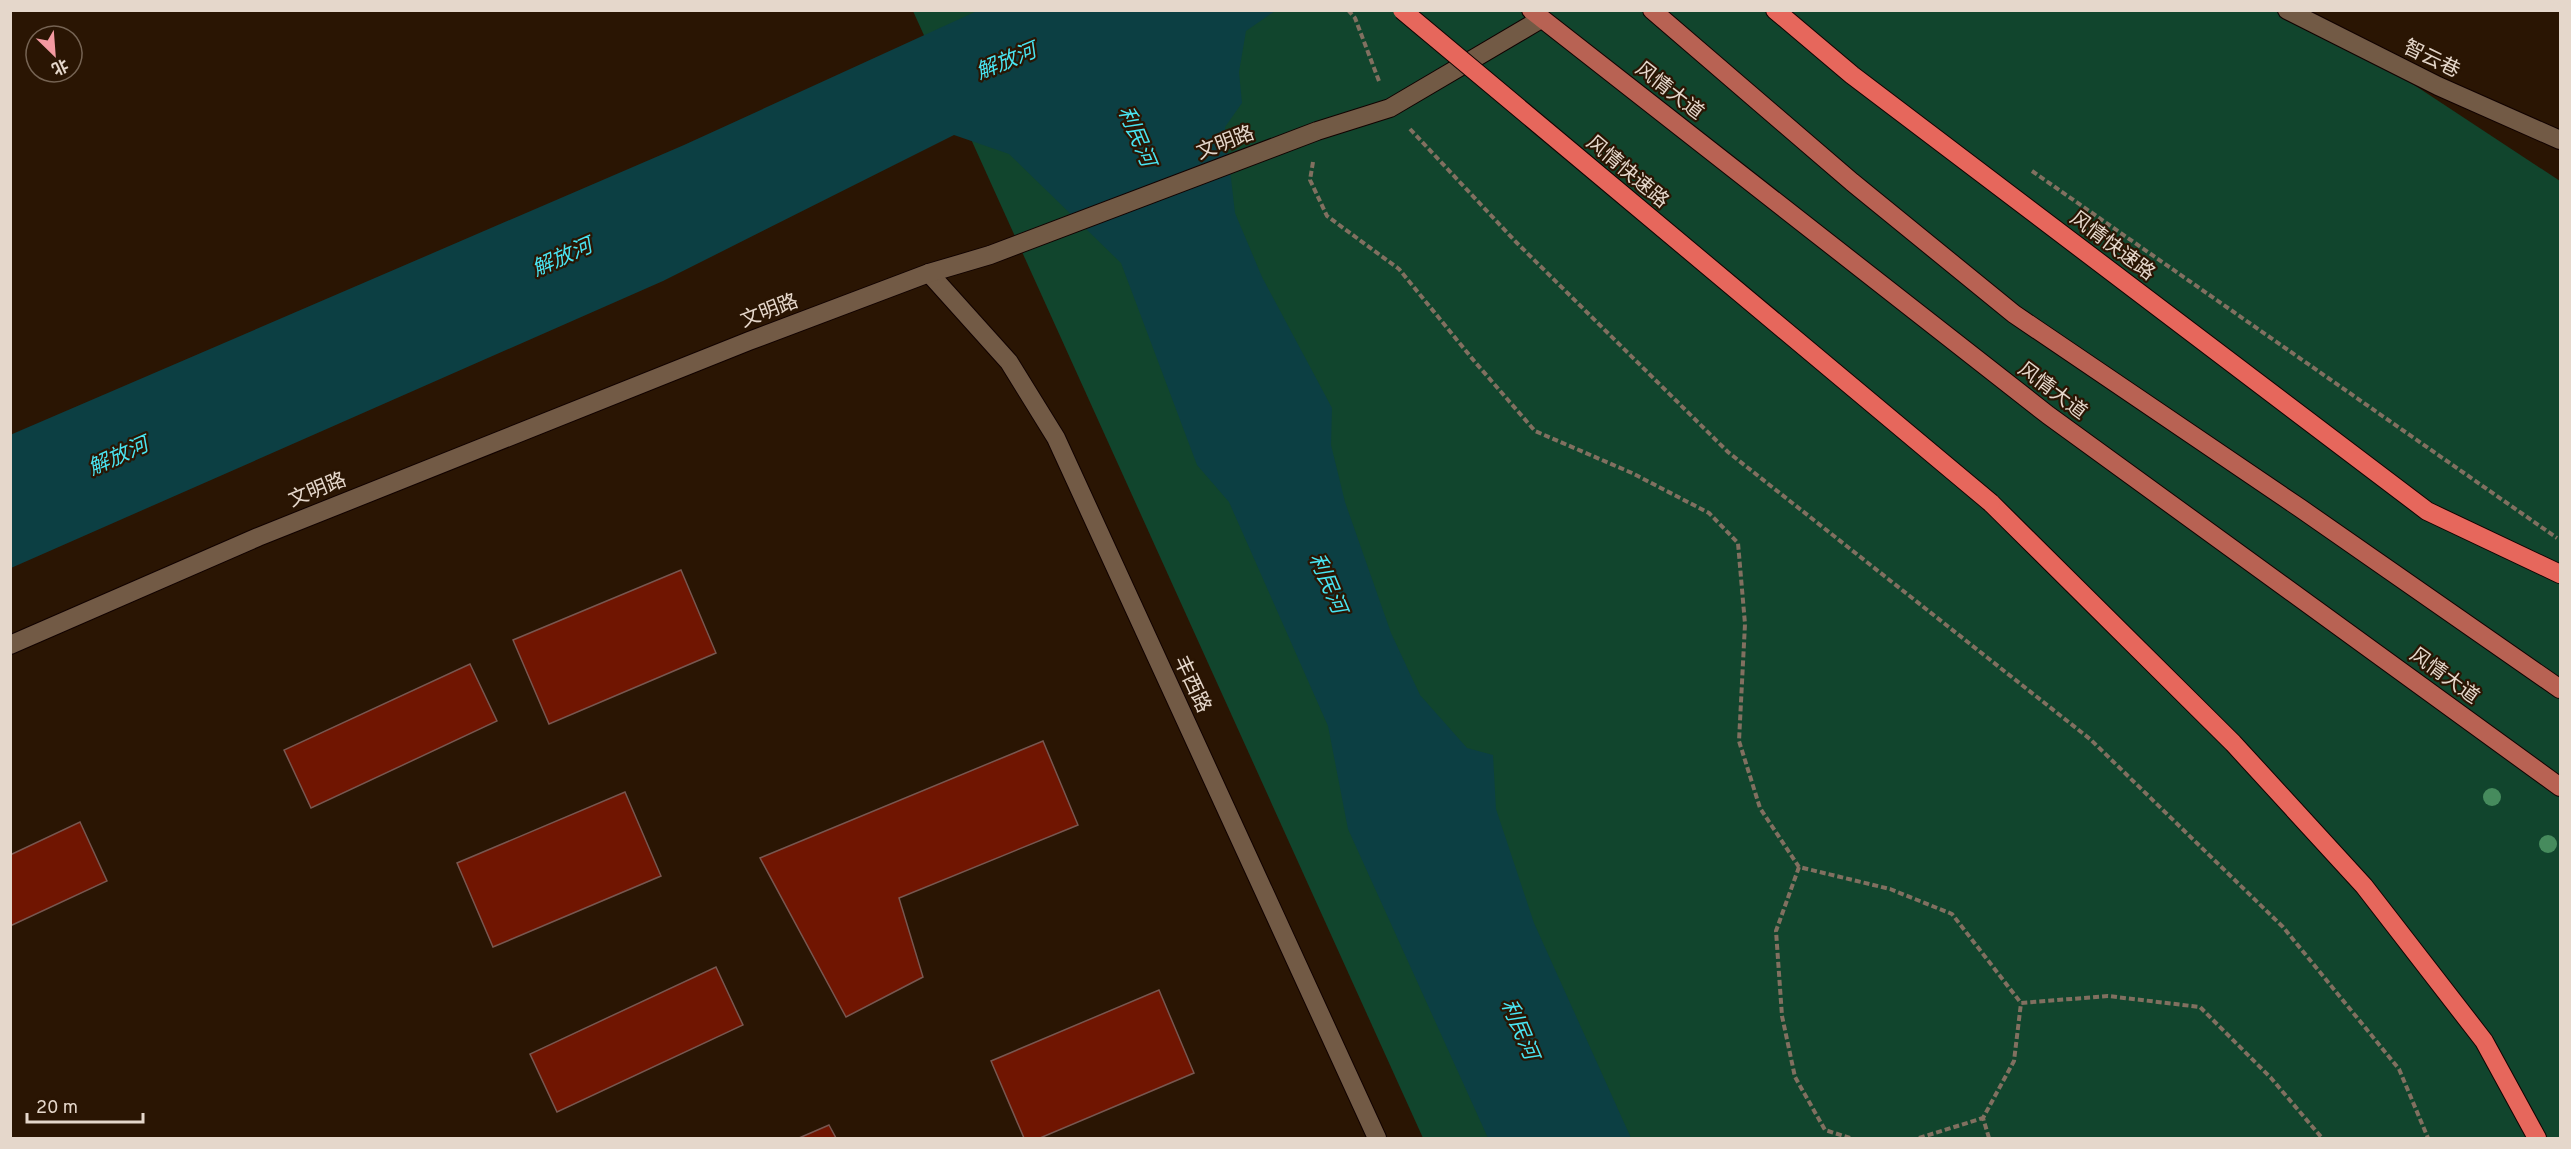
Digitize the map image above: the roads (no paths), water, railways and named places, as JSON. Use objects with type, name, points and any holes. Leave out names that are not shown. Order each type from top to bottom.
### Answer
[{"type":"highway","name":"风情快速路","points":[[1401,10],[1991,503],[2233,742],[2364,886],[2484,1041],[2537,1138]]},
{"type":"highway","name":"风情快速路","points":[[1775,10],[1852,75],[2427,511],[2560,574]]},
{"type":"main road","name":"风情大道","points":[[1652,10],[1852,182],[2014,314],[2300,507],[2560,689]]},
{"type":"main road","name":"风情大道","points":[[1536,15],[2048,415],[2560,787]]},
{"type":"street","name":"智云巷","points":[[2287,10],[2438,86],[2560,140]]},
{"type":"street","name":"文明路","points":[[10,645],[280,528],[749,341],[928,273],[990,255],[1317,132],[1390,108],[1536,15]]},
{"type":"street","name":"丰西路","points":[[928,273],[1009,362],[1056,438],[1377,1138]]},
{"type":"water","points":[[977,11],[1275,11],[1246,31],[1239,72],[1242,103],[1225,127],[1235,213],[1262,277],[1332,408],[1331,445],[1345,502],[1391,633],[1420,695],[1467,748],[1493,755],[1496,809],[1534,923],[1631,1138],[1488,1138],[1348,829],[1328,726],[1229,502],[1197,465],[1121,263],[1009,154],[954,135],[663,281],[11,568],[10,435],[684,145]]},
{"type":"water label","name":"解放河","points":[[1006,61]]},
{"type":"water label","name":"利民河","points":[[1137,136]]},
{"type":"water label","name":"解放河","points":[[562,257]]},
{"type":"water label","name":"解放河","points":[[118,456]]},
{"type":"water label","name":"利民河","points":[[1328,583]]},
{"type":"water label","name":"利民河","points":[[1520,1029]]}]
